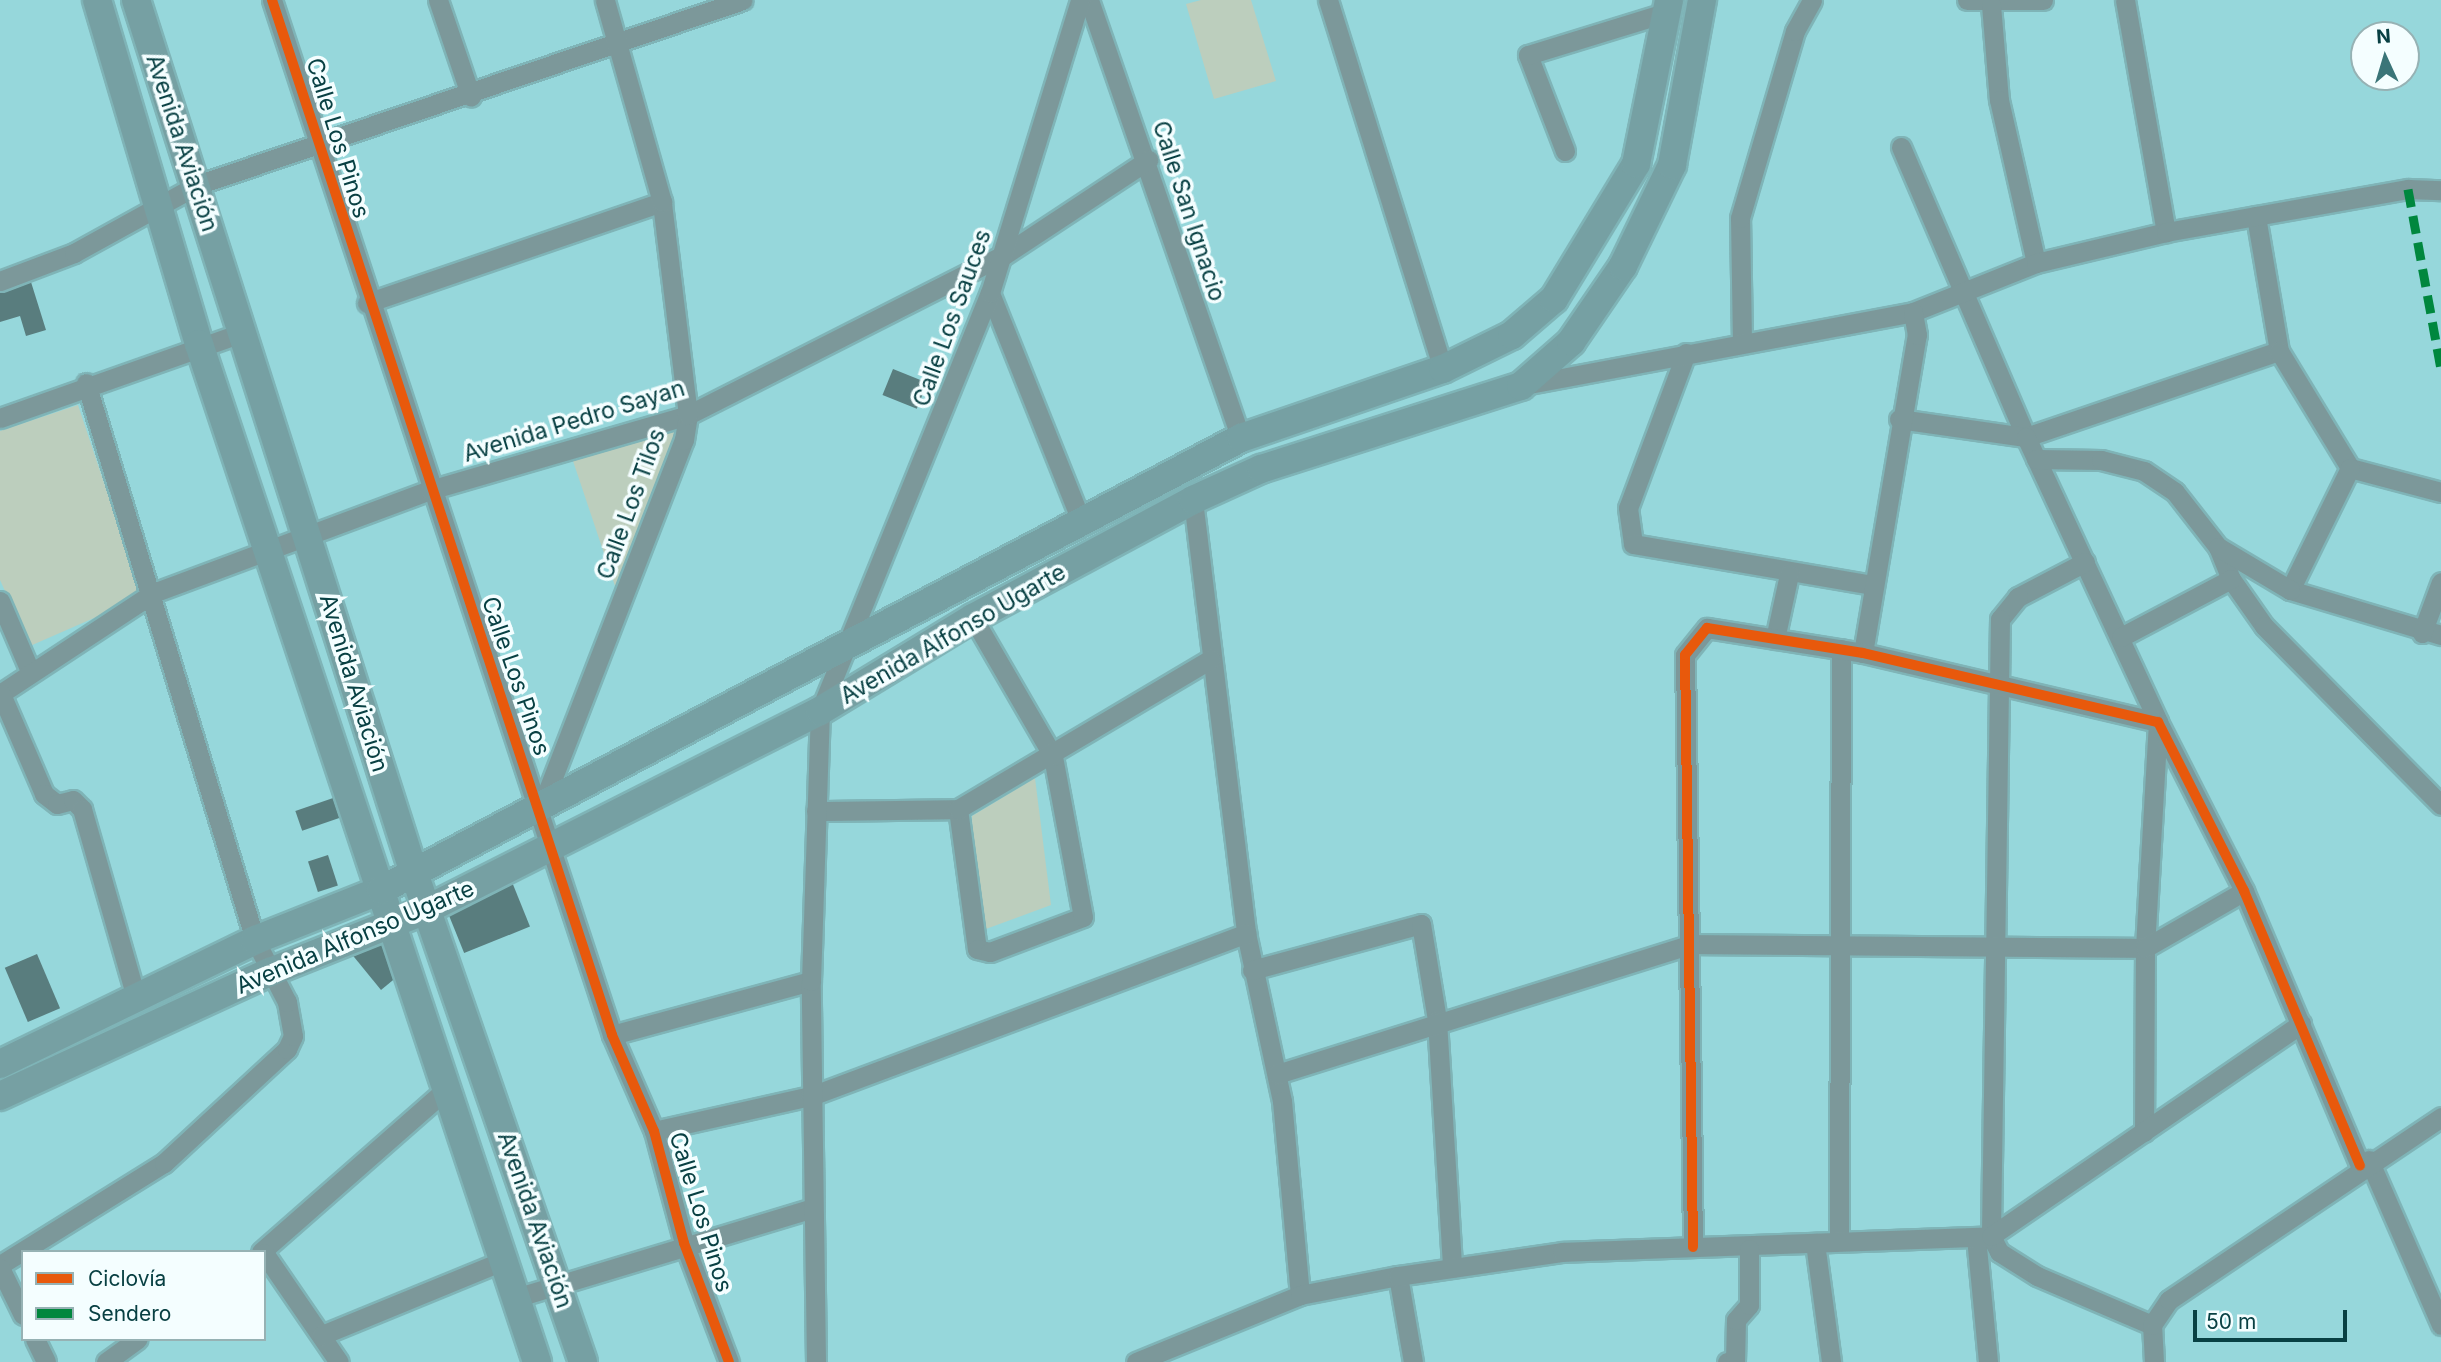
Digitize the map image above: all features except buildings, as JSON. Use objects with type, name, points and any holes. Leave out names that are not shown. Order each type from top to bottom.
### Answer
[{"type":"main road","name":"Avenida Aviación","points":[[97,0],[160,204],[199,345],[449,1087],[505,1260],[530,1360]]},
{"type":"main road","name":"Avenida Aviación","points":[[136,0],[426,910],[557,1280],[583,1362]]},
{"type":"main road","name":"Avenida Alfonso Ugarte","points":[[0,1096],[271,972],[426,910],[820,711],[973,618],[1193,500],[1261,469],[1521,386],[1570,342],[1623,266],[1672,164],[1702,0]]},
{"type":"main road","name":"Avenida Alfonso Ugarte","points":[[0,1064],[137,1001],[255,940],[382,890],[1083,525],[1241,438],[1443,369],[1512,335],[1554,299],[1636,164],[1669,6]]},
{"type":"street","name":"Calle Los Pinos","points":[[272,0],[430,490],[554,845],[612,1035],[654,1131],[684,1243],[729,1362]]},
{"type":"street","points":[[438,0],[471,97]]},
{"type":"street","name":"Calle Los Tilos","points":[[540,809],[684,440],[688,415],[662,202],[620,44],[605,0]]},
{"type":"street","points":[[0,281],[74,253],[197,185],[471,97],[743,0]]},
{"type":"street","name":"Calle Los Sauces","points":[[820,711],[851,646],[1004,255],[1080,0]]},
{"type":"street","name":"Calle San Ignacio","points":[[1089,0],[1148,160],[1241,438]]},
{"type":"street","points":[[1328,0],[1443,369]]},
{"type":"street","points":[[1742,343],[1740,218],[1795,31],[1812,0]]},
{"type":"street","points":[[1967,0],[1991,5],[2043,0]]},
{"type":"street","points":[[2125,0],[2166,232]]},
{"type":"street","points":[[1991,5],[2005,135],[2036,263]]},
{"type":"street","points":[[1565,151],[1528,55],[1669,6]]},
{"type":"street","points":[[1901,147],[2036,459],[2121,637],[2158,722],[2244,891],[2364,1163],[2441,1325]]},
{"type":"street","name":"Avenida Pedro Sayan","points":[[1,694],[30,671],[153,593],[266,550],[306,531],[430,490],[688,415],[1004,255],[1148,160]]},
{"type":"street","points":[[1521,386],[1913,312],[2036,263],[2166,232],[2408,189],[2441,190]]},
{"type":"street","points":[[368,303],[662,202]]},
{"type":"street","points":[[2256,216],[2279,351],[2350,468],[2441,492]]},
{"type":"street","points":[[990,293],[1083,525]]},
{"type":"street","points":[[1863,653],[1899,419],[1917,335],[1913,312]]},
{"type":"street","points":[[0,418],[86,383],[242,333]]},
{"type":"street","points":[[1899,419],[2026,437],[2279,351]]},
{"type":"street","points":[[1686,353],[1628,508],[1633,544],[1789,574],[1873,585]]},
{"type":"street","points":[[27,1250],[164,1163],[287,1049],[293,1021],[255,940],[153,593],[86,383]]},
{"type":"street","points":[[2036,459],[2101,460],[2144,471],[2175,492],[2218,547],[2231,579],[2264,626],[2441,804]]},
{"type":"street","points":[[2290,590],[2350,468]]},
{"type":"street","points":[[1193,500],[1245,933],[1277,1074],[1300,1295]]},
{"type":"street","points":[[2218,547],[2290,590],[2432,634],[2441,582]]},
{"type":"street","points":[[1989,1362],[1984,1237],[1996,947],[2000,620],[2007,606],[2085,562]]},
{"type":"street","points":[[1775,639],[1789,574]]},
{"type":"street","points":[[2121,637],[2231,579]]},
{"type":"street","points":[[0,601],[30,671]]},
{"type":"street","points":[[958,809],[977,949],[990,952],[1076,923],[1085,905],[1053,756],[973,618]]},
{"type":"street","points":[[1693,1247],[1693,944],[1685,655],[1707,628],[1863,653],[2158,722]]},
{"type":"street","points":[[1839,1241],[1841,649]]},
{"type":"street","points":[[816,811],[958,809],[1053,756],[1210,659]]},
{"type":"street","points":[[1,694],[44,794],[57,804],[73,800],[82,809],[137,1001]]},
{"type":"street","points":[[816,1362],[811,981],[820,711]]},
{"type":"street","points":[[2144,1132],[2145,948],[2158,722]]},
{"type":"street","points":[[1277,1074],[1437,1020],[1693,944],[2145,948],[2244,891]]},
{"type":"street","points":[[1252,970],[1421,924],[1437,1020],[1452,1268]]},
{"type":"street","points":[[654,1131],[811,1096],[1245,933]]},
{"type":"street","points":[[612,1035],[811,981]]},
{"type":"street","points":[[1136,1362],[1300,1295],[1452,1268],[1562,1252],[1693,1247],[1749,1249],[1839,1241],[1984,1237],[2301,1024]]},
{"type":"street","points":[[264,1250],[449,1087]]},
{"type":"street","points":[[2154,1362],[2152,1325],[2169,1300],[2364,1163],[2441,1117]]},
{"type":"street","points":[[515,1298],[557,1280],[813,1208]]},
{"type":"street","points":[[1984,1237],[1999,1252],[2037,1276],[2152,1325]]},
{"type":"street","points":[[1815,1243],[1831,1362]]},
{"type":"street","points":[[1727,1362],[1735,1362],[1732,1330],[1749,1305],[1749,1249]]},
{"type":"street","points":[[21,1254],[0,1267],[21,1311]]},
{"type":"street","points":[[266,1258],[339,1362]]},
{"type":"street","points":[[322,1335],[505,1260]]},
{"type":"street","points":[[1398,1276],[1413,1362]]},
{"type":"street","points":[[36,1341],[46,1362]]},
{"type":"street","points":[[106,1362],[135,1341]]},
{"type":"green space","points":[[1201,0],[1251,0],[1276,81],[1214,99],[1186,4]]},
{"type":"green space","points":[[78,405],[142,597],[30,646],[0,580],[0,431]]},
{"type":"green space","points":[[674,430],[677,437],[617,592],[573,461]]},
{"type":"green space","points":[[1035,778],[1051,905],[975,933],[972,816]]},
{"type":"marked path","points":[[2408,189],[2441,369]]},
{"type":"cycle path","points":[[272,0],[612,1035],[654,1131],[684,1243],[729,1362]]},
{"type":"cycle path","points":[[1693,1247],[1685,655],[1707,628],[1863,653],[2158,722],[2244,891],[2360,1166]]}]
